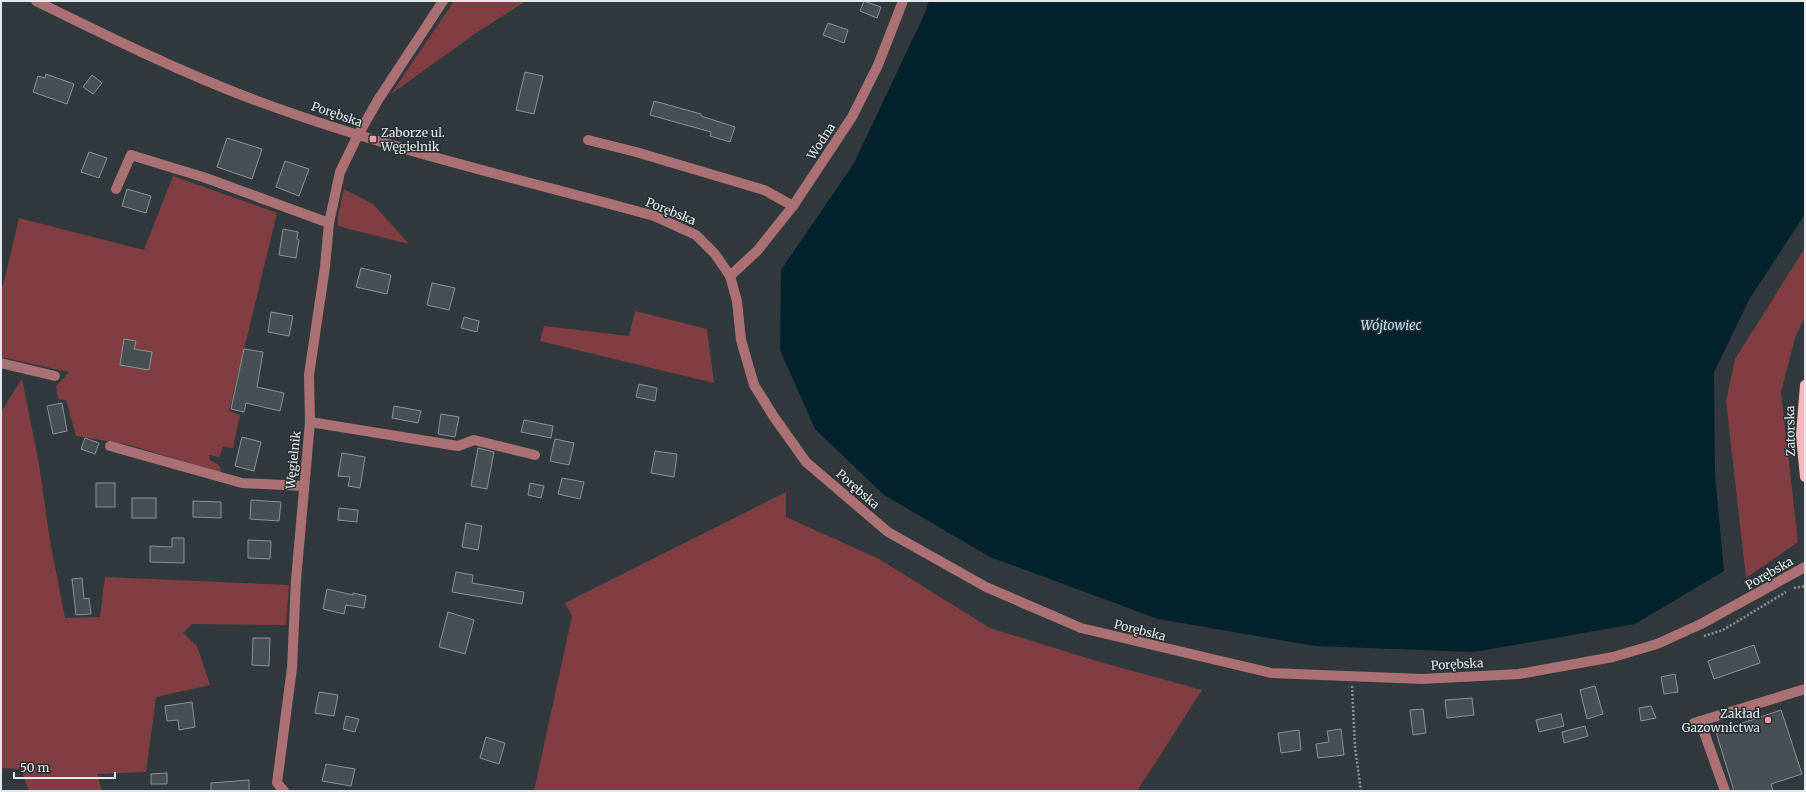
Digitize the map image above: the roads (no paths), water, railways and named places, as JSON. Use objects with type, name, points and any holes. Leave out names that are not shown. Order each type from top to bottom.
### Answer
[{"type":"main road","name":"Zatorska","points":[[1805,385],[1802,399],[1801,435],[1805,477]]},
{"type":"street","name":"Porębska","points":[[36,1],[157,60],[252,99],[358,135],[654,216],[696,234],[715,254],[730,276],[738,301],[741,340],[754,385],[774,417],[806,462],[888,532],[986,587],[1081,628],[1270,673],[1422,679],[1519,674],[1613,657],[1657,644],[1701,624],[1805,567]]},
{"type":"street","name":"Węgielnik","points":[[284,791],[277,783],[292,668],[303,486],[310,422],[309,375],[329,223],[340,172],[358,135],[378,100],[443,1]]},
{"type":"street","name":"Wodna","points":[[730,276],[757,251],[793,206],[852,116],[878,65],[904,1]]},
{"type":"street","points":[[588,140],[636,152],[764,190],[793,206]]},
{"type":"street","points":[[116,189],[130,155],[206,178],[329,223]]},
{"type":"street","points":[[1,363],[55,376]]},
{"type":"street","points":[[310,422],[458,446],[474,440],[534,455]]},
{"type":"street","points":[[110,446],[242,483],[303,486]]},
{"type":"street","points":[[1725,791],[1697,722],[1805,690]]},
{"type":"water","name":"Wójtowiec","points":[[929,1],[1805,1],[1805,214],[1750,298],[1714,372],[1715,475],[1724,571],[1635,624],[1474,652],[1315,646],[1158,619],[990,557],[884,495],[815,429],[780,350],[781,270],[854,163],[924,15]]},
{"type":"place","name":"Zaborze ul. Węgielnik","points":[[373,139]]},
{"type":"place","name":"Zakład Gazownictwa","points":[[1768,720]]}]
